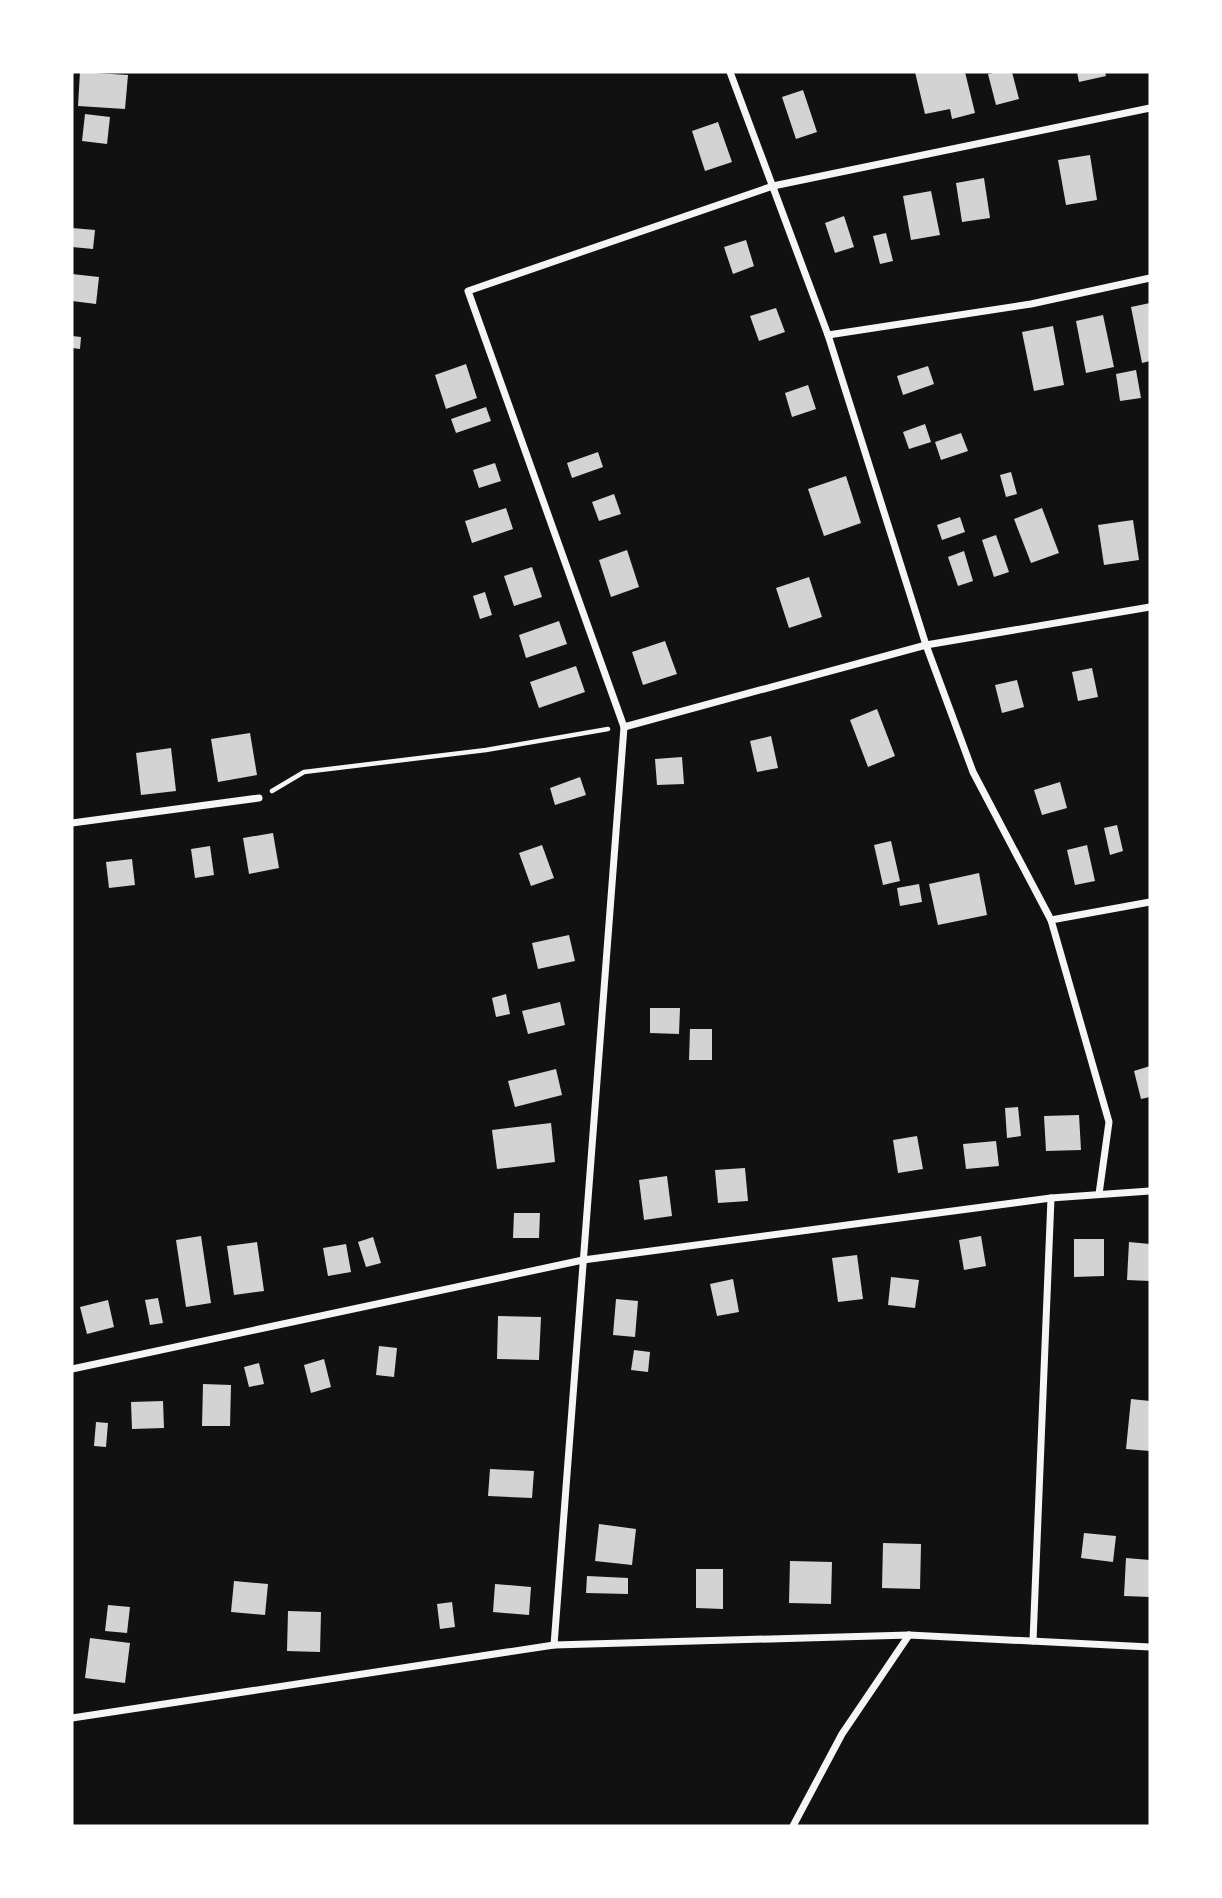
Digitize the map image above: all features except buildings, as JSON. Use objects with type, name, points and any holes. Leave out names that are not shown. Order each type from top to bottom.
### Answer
[{"type":"street","points":[[730,72],[828,335],[926,645],[973,772],[1051,920],[1109,1122],[1099,1194]]},
{"type":"street","points":[[554,1645],[624,727],[468,290],[773,186],[1150,108]]},
{"type":"street","points":[[828,335],[1031,304],[1150,278]]},
{"type":"street","points":[[624,727],[926,645],[1150,607]]},
{"type":"street","points":[[72,823],[259,798]]},
{"type":"street","points":[[1051,920],[1150,902]]},
{"type":"street","points":[[72,1369],[583,1260],[1051,1198],[1150,1191]]},
{"type":"street","points":[[1033,1641],[1051,1198]]},
{"type":"street","points":[[793,1826],[842,1734],[909,1635]]},
{"type":"street","points":[[72,1718],[554,1645],[909,1635],[1150,1647]]},
{"type":"path","points":[[259,798],[304,772],[486,750],[624,727]]}]
